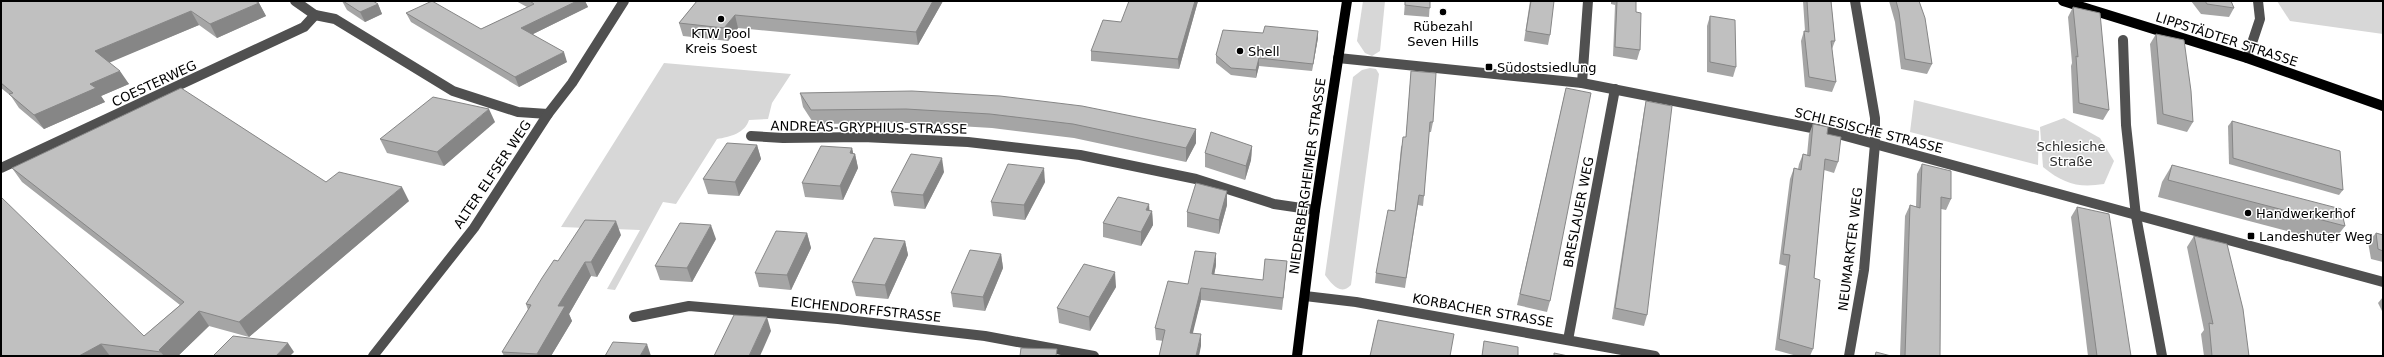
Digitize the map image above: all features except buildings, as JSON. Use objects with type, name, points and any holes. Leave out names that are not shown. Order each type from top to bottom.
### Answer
[{"type":"main road","name":"NIEDERBERGHEIMER STRASSE","points":[[1296,356],[1315,210],[1347,1]]},
{"type":"main road","name":"LIPPSTÄDTER STRASSE","points":[[2062,1],[2247,58],[2383,106]]},
{"type":"street","points":[[295,1],[315,16],[335,19],[453,91],[518,112],[548,114]]},
{"type":"street","name":"ALTER ELFSER WEG","points":[[373,356],[474,228],[548,114],[572,83],[624,1]]},
{"type":"street","points":[[1582,83],[1588,1]]},
{"type":"street","name":"NEUMARKTER WEG","points":[[1849,356],[1864,270],[1875,144],[1875,118],[1855,1]]},
{"type":"street","points":[[2247,58],[2260,19],[2258,1]]},
{"type":"street","name":"COESTERWEG","points":[[1,168],[304,26],[315,16]]},
{"type":"street","points":[[2123,40],[2126,126],[2136,216],[2162,356]]},
{"type":"street","name":"SCHLESISCHE STRASSE","points":[[1338,58],[1582,83],[1827,131],[2383,282]]},
{"type":"street","name":"BRESLAUER WEG","points":[[1568,340],[1615,89]]},
{"type":"street","name":"ANDREAS-GRYPHIUS-STRASSE","points":[[751,136],[783,138],[864,137],[968,142],[1080,154],[1196,179],[1274,204],[1315,210]]},
{"type":"street","name":"KORBACHER STRASSE","points":[[1305,296],[1356,302],[1655,356]]},
{"type":"street","name":"EICHENDORFFSTRASSE","points":[[634,317],[689,306],[838,319],[984,336],[1094,356]]},
{"type":"green space","points":[[1363,1],[1385,1],[1380,51],[1372,56],[1365,53],[1357,41]]},
{"type":"green space","points":[[2277,1],[2383,1],[2383,34],[2290,21]]},
{"type":"green space","points":[[664,63],[791,74],[772,103],[768,119],[749,120],[744,128],[736,134],[717,139],[676,204],[663,202],[615,290],[607,289],[640,230],[561,227]]},
{"type":"green space","points":[[1370,68],[1376,69],[1379,74],[1351,285],[1347,288],[1340,289],[1336,288],[1325,275],[1353,77],[1362,70]]},
{"type":"green space","points":[[1914,100],[2039,131],[2038,165],[1910,132]]},
{"type":"green space","name":"Schlesiche Straße","points":[[2064,118],[2100,138],[2114,161],[2104,184],[2079,185],[2065,181],[2043,167],[2040,127]]},
{"type":"place","name":"Rübezahl Seven Hills","points":[[1443,12]]},
{"type":"place","name":"KTW Pool Kreis Soest","points":[[721,19]]},
{"type":"place","name":"Shell","points":[[1240,51]]},
{"type":"place","name":"Südostsiedlung","points":[[1489,67]]},
{"type":"place","name":"Handwerkerhof","points":[[2248,213]]},
{"type":"place","name":"Landeshuter Weg","points":[[2251,236]]}]
